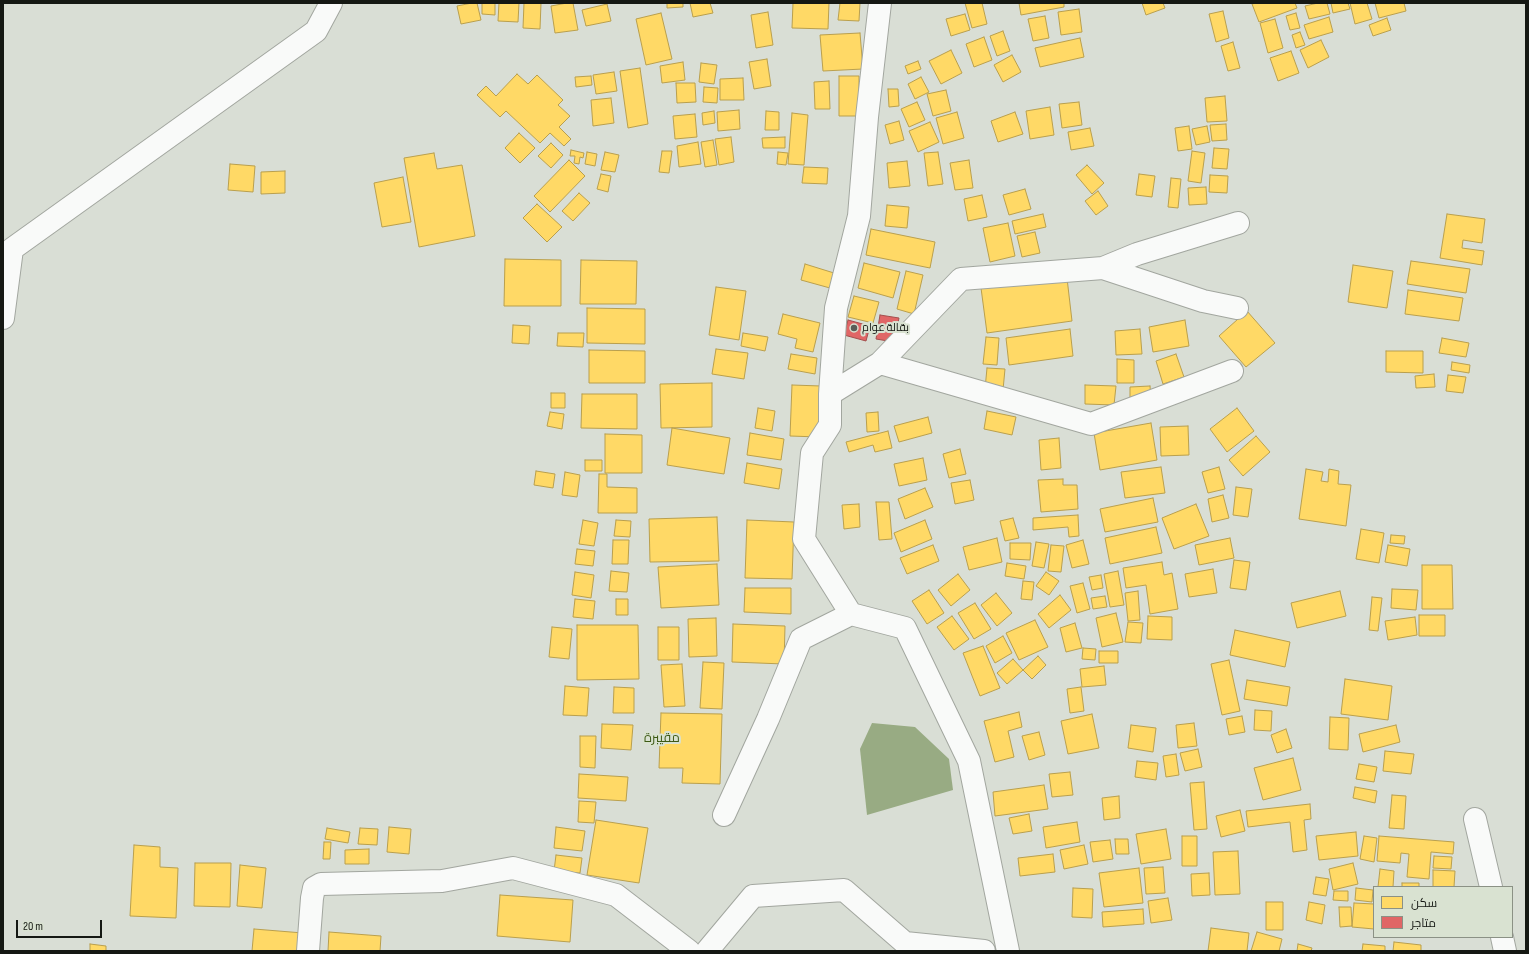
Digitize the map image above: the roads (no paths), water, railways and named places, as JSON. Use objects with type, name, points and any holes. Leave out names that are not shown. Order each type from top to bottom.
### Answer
[{"type":"street","points":[[3,318],[12,249],[316,31],[331,3]]},
{"type":"street","points":[[851,614],[804,539],[812,453],[830,425],[830,394],[836,308],[859,216],[867,117],[880,3]]},
{"type":"street","points":[[830,394],[880,363],[961,279],[1103,268],[1137,254],[1238,223]]},
{"type":"street","points":[[1103,268],[1203,301],[1237,308]]},
{"type":"street","points":[[880,363],[1091,424],[1232,370]]},
{"type":"street","points":[[724,815],[768,719],[801,640],[851,614],[905,628],[969,761],[1008,951]]},
{"type":"street","points":[[1475,819],[1491,886]]},
{"type":"street","points":[[308,951],[312,898],[314,888],[321,884],[442,880],[513,868],[616,895],[689,951]]},
{"type":"street","points":[[707,951],[753,896],[844,890],[905,943],[984,951]]},
{"type":"street","points":[[1502,938],[1506,951]]},
{"type":"place","name":"بقالة عوام","points":[[854,328]]},
{"type":"district","name":"مقيبرة","points":[[662,739]]}]
